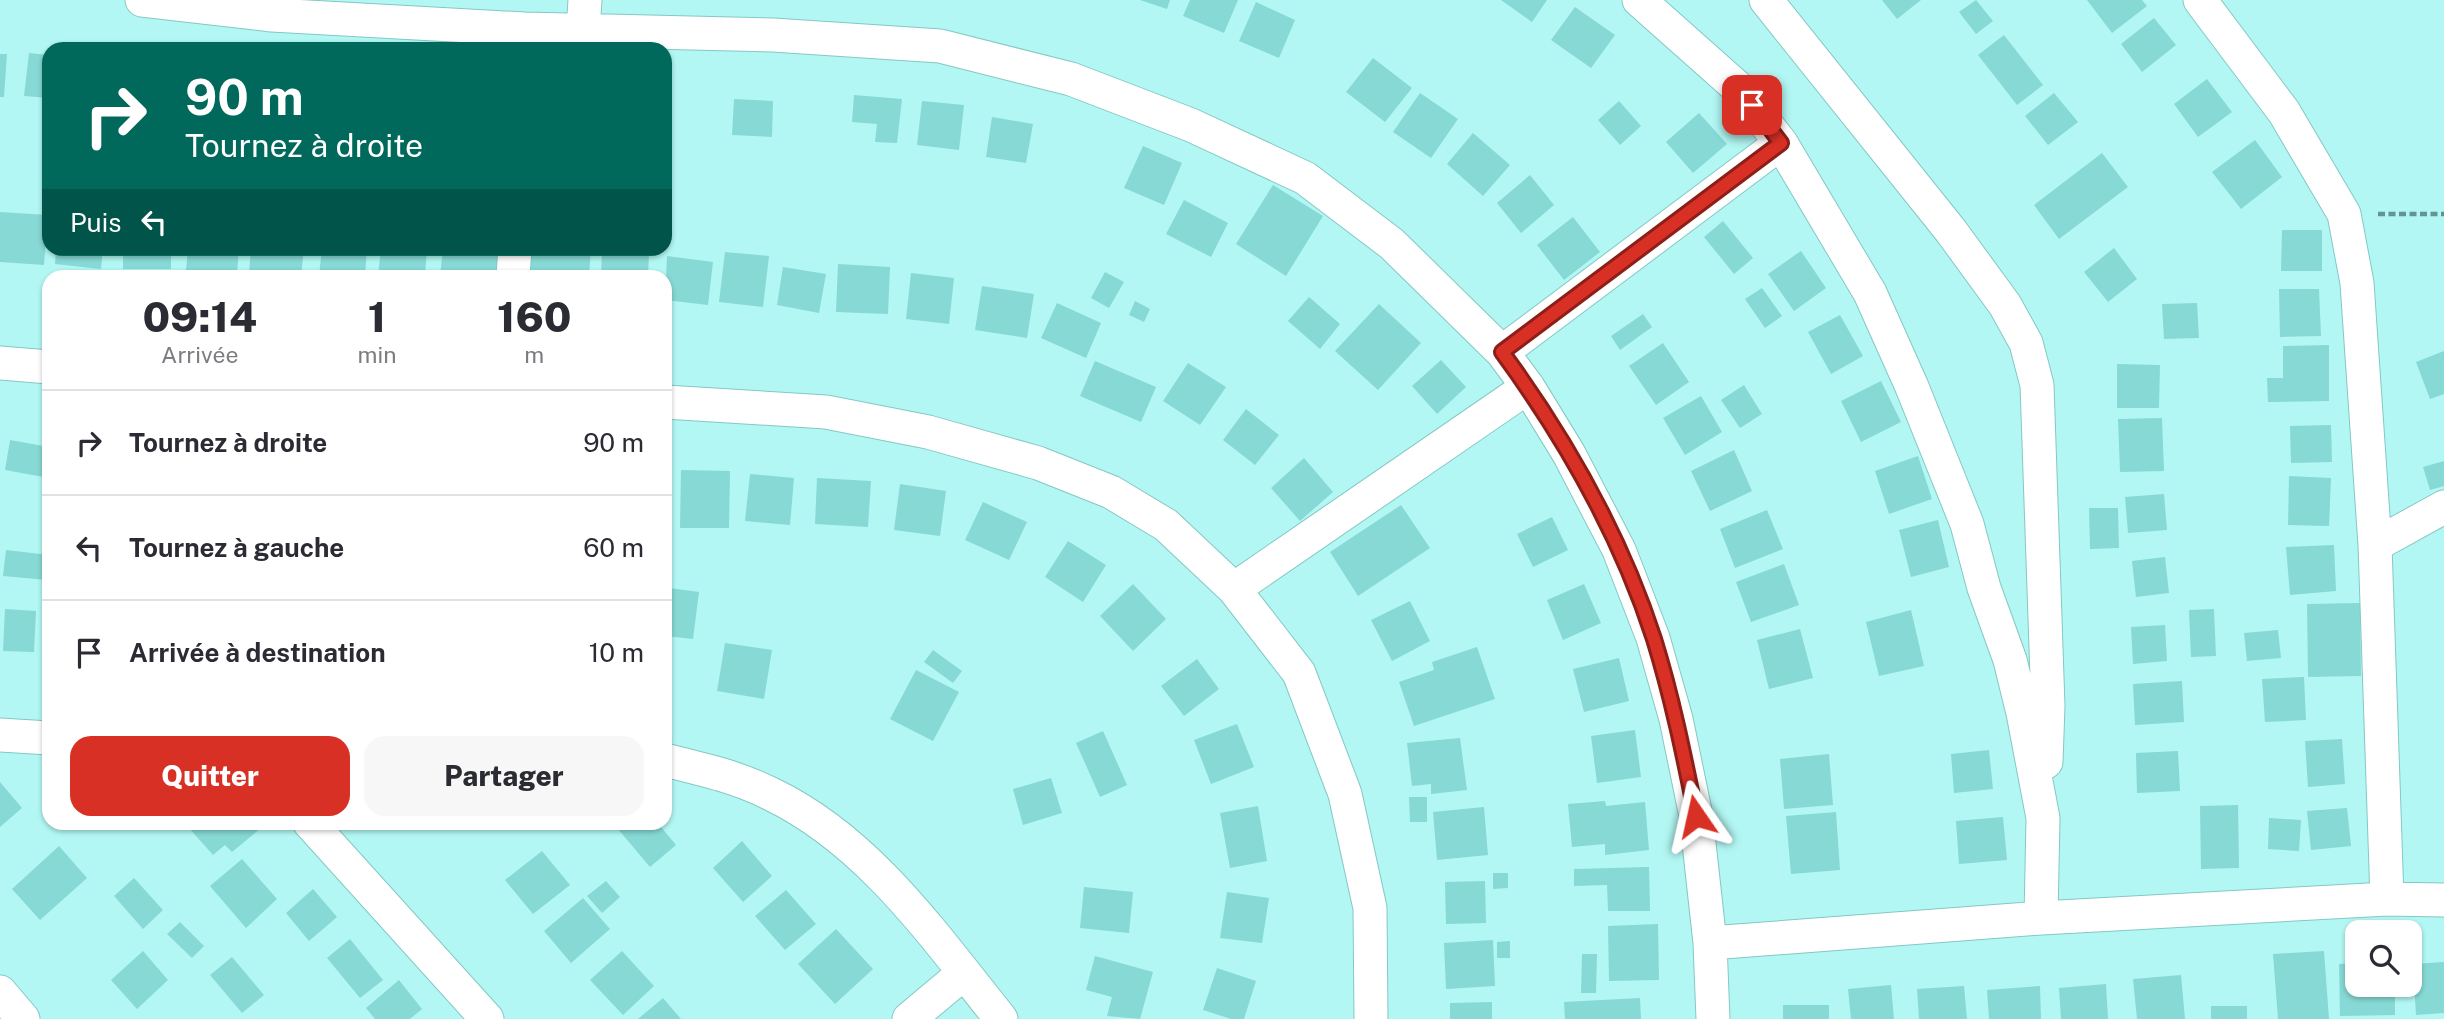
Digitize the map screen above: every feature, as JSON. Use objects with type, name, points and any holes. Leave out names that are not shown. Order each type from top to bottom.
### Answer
[{"type":"street","points":[[142,0],[525,39],[584,16],[773,35],[940,46],[1071,79],[1191,125],[1305,178],[1392,244],[1502,352],[1528,387],[1569,454],[1619,550],[1653,638],[1676,719],[1696,816],[1710,943],[1713,1019]]},
{"type":"street","points":[[1639,0],[1737,86],[1781,143],[1870,293],[1943,457],[2010,660],[2043,818]]},
{"type":"street","points":[[1766,0],[1951,231],[2005,305],[2026,343],[2037,385],[2048,706],[2041,918]]},
{"type":"street","points":[[2200,0],[2284,112],[2344,214],[2357,283],[2375,545],[2387,899]]},
{"type":"street","points":[[1502,352],[1781,143]]},
{"type":"street","points":[[0,363],[42,366]]},
{"type":"street","points":[[1234,589],[1528,387]]},
{"type":"street","points":[[672,402],[826,412],[928,432],[1038,463],[1111,492],[1166,525],[1234,589],[1299,673],[1345,794],[1370,908],[1371,1019]]},
{"type":"street","points":[[2375,545],[2444,507]]},
{"type":"street","points":[[0,736],[42,738]]},
{"type":"street","points":[[672,762],[725,774],[773,794],[822,824],[869,862],[1001,1019]]},
{"type":"street","points":[[316,830],[486,1019]]},
{"type":"street","points":[[1710,943],[2041,918],[2387,899],[2444,900]]},
{"type":"street","points":[[909,1019],[964,973]]},
{"type":"street","points":[[0,992],[23,1019]]},
{"type":"path","points":[[2344,214],[2444,214]]},
{"type":"building","points":[[1140,0],[1170,0],[1167,9]]},
{"type":"building","points":[[1190,0],[1238,0],[1224,33],[1183,16]]},
{"type":"building","points":[[1501,0],[1547,0],[1532,22]]},
{"type":"building","points":[[1882,0],[1921,0],[1897,19]]},
{"type":"building","points":[[1976,0],[1993,21],[1976,34],[1959,12]]},
{"type":"building","points":[[2087,0],[2142,0],[2147,6],[2112,33]]},
{"type":"building","points":[[1256,2],[1295,20],[1279,58],[1239,41]]},
{"type":"building","points":[[1575,7],[1615,35],[1591,68],[1551,40]]},
{"type":"building","points":[[2154,18],[2176,45],[2142,72],[2121,44]]},
{"type":"building","points":[[2004,35],[2043,85],[2017,105],[1978,55]]},
{"type":"building","points":[[29,53],[42,54],[42,97],[24,96]]},
{"type":"building","points":[[0,54],[7,54],[4,97],[0,97]]},
{"type":"building","points":[[1373,58],[1412,88],[1385,122],[1346,92]]},
{"type":"building","points":[[2207,79],[2232,112],[2198,137],[2174,104]]},
{"type":"building","points":[[1420,93],[1458,119],[1431,158],[1393,132]]},
{"type":"building","points":[[2054,93],[2078,122],[2048,145],[2025,116]]},
{"type":"building","points":[[854,95],[902,99],[897,143],[875,142],[877,124],[852,122]]},
{"type":"building","points":[[734,99],[773,101],[772,137],[732,135]]},
{"type":"building","points":[[922,101],[964,105],[959,150],[917,145]]},
{"type":"building","points":[[1619,101],[1641,126],[1620,145],[1598,120]]},
{"type":"building","points":[[1699,113],[1727,144],[1693,173],[1666,142]]},
{"type":"building","points":[[992,117],[1033,124],[1026,163],[986,157]]},
{"type":"building","points":[[1473,133],[1510,165],[1483,196],[1447,164]]},
{"type":"building","points":[[2255,140],[2282,177],[2241,209],[2212,172]]},
{"type":"building","points":[[1143,146],[1182,163],[1164,205],[1124,188]]},
{"type":"building","points":[[2102,153],[2128,187],[2059,239],[2034,205]]},
{"type":"building","points":[[1530,175],[1554,205],[1521,233],[1497,203]]},
{"type":"building","points":[[1273,185],[1323,216],[1286,276],[1236,244]]},
{"type":"building","points":[[1184,200],[1228,223],[1211,257],[1166,234]]},
{"type":"building","points":[[0,212],[42,215],[44,265],[0,262]]},
{"type":"building","points":[[1573,217],[1600,252],[1564,280],[1537,245]]},
{"type":"building","points":[[1723,221],[1753,258],[1734,274],[1704,237]]},
{"type":"building","points":[[2282,230],[2322,230],[2322,271],[2281,271]]},
{"type":"building","points":[[2114,248],[2137,279],[2108,302],[2084,272]]},
{"type":"building","points":[[1801,251],[1826,288],[1794,311],[1768,274]]},
{"type":"building","points":[[725,252],[769,256],[763,307],[719,302]]},
{"type":"building","points":[[56,256],[102,256],[101,269],[55,264]]},
{"type":"building","points":[[123,256],[171,256],[171,269],[123,269]]},
{"type":"building","points":[[187,256],[238,256],[237,270],[186,270]]},
{"type":"building","points":[[250,256],[303,256],[302,270],[249,270]]},
{"type":"building","points":[[321,256],[366,256],[365,270],[320,270]]},
{"type":"building","points":[[380,256],[426,256],[425,270],[379,270]]},
{"type":"building","points":[[442,256],[499,256],[498,270],[441,270]]},
{"type":"building","points":[[526,256],[590,256],[589,270],[525,270]]},
{"type":"building","points":[[602,256],[649,256],[648,270],[601,270]]},
{"type":"building","points":[[667,256],[713,262],[708,305],[672,301],[672,270],[666,270]]},
{"type":"building","points":[[838,264],[890,267],[888,314],[836,312]]},
{"type":"building","points":[[783,267],[826,274],[819,313],[777,305]]},
{"type":"building","points":[[1105,272],[1124,282],[1109,308],[1091,298]]},
{"type":"building","points":[[911,273],[954,278],[949,324],[906,319]]},
{"type":"building","points":[[982,286],[1034,294],[1027,338],[975,330]]},
{"type":"building","points":[[1762,288],[1782,316],[1765,328],[1745,299]]},
{"type":"building","points":[[2279,289],[2319,289],[2321,336],[2280,337]]},
{"type":"building","points":[[1309,297],[1340,324],[1320,349],[1288,321]]},
{"type":"building","points":[[1135,301],[1150,309],[1144,322],[1129,315]]},
{"type":"building","points":[[1057,303],[1101,323],[1086,358],[1041,338]]},
{"type":"building","points":[[2197,303],[2199,338],[2164,339],[2162,304]]},
{"type":"building","points":[[1379,304],[1421,343],[1378,390],[1335,351]]},
{"type":"building","points":[[1643,314],[1652,327],[1620,350],[1611,336]]},
{"type":"building","points":[[1840,315],[1863,356],[1831,374],[1808,332]]},
{"type":"building","points":[[1663,343],[1689,382],[1656,405],[1629,366]]},
{"type":"building","points":[[2329,345],[2329,401],[2268,402],[2267,378],[2283,378],[2283,346]]},
{"type":"building","points":[[2444,351],[2444,394],[2430,399],[2416,362]]},
{"type":"building","points":[[1441,360],[1466,387],[1437,414],[1412,386]]},
{"type":"building","points":[[1095,361],[1156,387],[1141,422],[1080,396]]},
{"type":"building","points":[[1188,363],[1226,387],[1200,425],[1163,401]]},
{"type":"building","points":[[2117,364],[2160,365],[2159,408],[2117,408]]},
{"type":"building","points":[[1881,381],[1901,422],[1861,442],[1841,401]]},
{"type":"building","points":[[1744,385],[1762,414],[1740,428],[1721,400]]},
{"type":"building","points":[[1701,396],[1722,432],[1685,455],[1663,418]]},
{"type":"building","points":[[1246,409],[1279,435],[1255,465],[1223,440]]},
{"type":"building","points":[[2162,418],[2164,471],[2120,472],[2118,419]]},
{"type":"building","points":[[2331,425],[2332,462],[2291,463],[2290,426]]},
{"type":"building","points":[[10,440],[42,446],[42,477],[5,470]]},
{"type":"building","points":[[1734,450],[1752,491],[1710,511],[1691,471]]},
{"type":"building","points":[[1918,456],[1932,499],[1889,514],[1875,471]]},
{"type":"building","points":[[1304,458],[1333,492],[1300,521],[1271,488]]},
{"type":"building","points":[[2444,461],[2444,486],[2430,490],[2423,467]]},
{"type":"building","points":[[681,470],[730,471],[729,528],[680,528]]},
{"type":"building","points":[[750,474],[794,478],[790,525],[745,521]]},
{"type":"building","points":[[2289,476],[2331,478],[2329,526],[2288,525]]},
{"type":"building","points":[[817,478],[871,481],[868,527],[815,524]]},
{"type":"building","points":[[900,484],[946,491],[940,536],[894,530]]},
{"type":"building","points":[[2164,494],[2167,530],[2128,533],[2125,497]]},
{"type":"building","points":[[983,502],[1027,522],[1009,560],[965,540]]},
{"type":"building","points":[[1401,505],[1430,548],[1358,596],[1330,552]]},
{"type":"building","points":[[2089,508],[2118,508],[2119,548],[2090,549]]},
{"type":"building","points":[[1767,510],[1783,549],[1735,568],[1720,529]]},
{"type":"building","points":[[1552,517],[1568,550],[1533,567],[1517,534]]},
{"type":"building","points":[[1938,520],[1949,567],[1911,577],[1899,530]]},
{"type":"building","points":[[1068,541],[1106,565],[1083,602],[1045,577]]},
{"type":"building","points":[[2334,545],[2336,591],[2290,595],[2286,547]]},
{"type":"building","points":[[6,550],[42,554],[42,580],[3,576]]},
{"type":"building","points":[[2165,557],[2169,593],[2136,597],[2132,561]]},
{"type":"building","points":[[1784,564],[1799,605],[1751,622],[1736,582]]},
{"type":"building","points":[[1133,584],[1166,619],[1133,651],[1100,616]]},
{"type":"building","points":[[1584,584],[1601,623],[1563,640],[1547,600]]},
{"type":"building","points":[[672,588],[699,592],[693,639],[672,637]]},
{"type":"building","points":[[1410,601],[1430,641],[1392,661],[1371,620]]},
{"type":"building","points":[[2360,603],[2361,676],[2308,677],[2307,604]]},
{"type":"building","points":[[5,609],[36,611],[34,652],[3,651]]},
{"type":"building","points":[[2214,609],[2216,656],[2191,657],[2189,610]]},
{"type":"building","points":[[1911,610],[1924,666],[1879,676],[1866,622]]},
{"type":"building","points":[[2165,625],[2167,661],[2133,664],[2131,627]]},
{"type":"building","points":[[1800,629],[1813,678],[1769,689],[1757,640]]},
{"type":"building","points":[[2278,630],[2281,658],[2247,661],[2244,633]]},
{"type":"building","points":[[725,643],[772,650],[764,699],[717,691]]},
{"type":"building","points":[[1477,647],[1495,699],[1414,726],[1399,682],[1434,670],[1432,662]]},
{"type":"building","points":[[933,650],[962,671],[953,683],[924,662]]},
{"type":"building","points":[[1619,658],[1629,701],[1584,712],[1573,669]]},
{"type":"building","points":[[1197,659],[1219,689],[1184,716],[1161,686]]},
{"type":"building","points":[[916,670],[959,692],[933,741],[890,719]]},
{"type":"building","points":[[2304,677],[2306,720],[2265,722],[2262,679]]},
{"type":"building","points":[[2182,681],[2184,722],[2135,725],[2133,684]]},
{"type":"building","points":[[1237,724],[1254,767],[1211,784],[1194,740]]},
{"type":"building","points":[[1635,730],[1641,777],[1597,783],[1591,736]]},
{"type":"building","points":[[1103,731],[1127,785],[1100,797],[1076,743]]},
{"type":"building","points":[[1460,738],[1467,790],[1431,794],[1431,784],[1412,786],[1407,743]]},
{"type":"building","points":[[2342,739],[2345,784],[2308,787],[2305,741]]},
{"type":"building","points":[[1989,750],[1993,789],[1954,793],[1951,754]]},
{"type":"building","points":[[2178,751],[2180,791],[2137,793],[2136,753]]},
{"type":"building","points":[[1829,754],[1833,805],[1784,809],[1780,759]]},
{"type":"building","points":[[1051,778],[1062,813],[1023,825],[1013,789]]},
{"type":"building","points":[[0,782],[22,808],[0,827]]},
{"type":"building","points":[[1409,797],[1427,797],[1427,822],[1410,822]]},
{"type":"building","points":[[1605,801],[1606,806],[1645,802],[1649,850],[1605,855],[1605,844],[1572,847],[1568,804]]},
{"type":"building","points":[[2238,805],[2239,868],[2201,869],[2200,806]]},
{"type":"building","points":[[1258,806],[1267,861],[1230,868],[1220,813]]},
{"type":"building","points":[[1484,807],[1488,855],[1437,860],[1433,812]]},
{"type":"building","points":[[2347,808],[2351,846],[2311,850],[2307,811]]},
{"type":"building","points":[[1836,812],[1840,870],[1791,874],[1786,816]]},
{"type":"building","points":[[2003,817],[2007,860],[1959,864],[1956,821]]},
{"type":"building","points":[[2269,818],[2301,820],[2299,851],[2268,849]]},
{"type":"building","points":[[191,830],[259,830],[232,852],[225,845],[213,855]]},
{"type":"building","points":[[619,830],[664,830],[676,845],[650,867]]},
{"type":"building","points":[[742,841],[772,876],[743,902],[713,868]]},
{"type":"building","points":[[59,846],[87,878],[40,920],[12,889]]},
{"type":"building","points":[[542,851],[570,885],[533,914],[505,880]]},
{"type":"building","points":[[242,859],[277,899],[246,928],[210,886]]},
{"type":"building","points":[[1649,867],[1650,911],[1608,911],[1607,885],[1574,886],[1574,869]]},
{"type":"building","points":[[1493,873],[1508,873],[1508,888],[1493,889]]},
{"type":"building","points":[[134,878],[163,910],[143,929],[114,896]]},
{"type":"building","points":[[606,881],[620,897],[602,913],[587,896]]},
{"type":"building","points":[[1485,881],[1486,923],[1446,924],[1445,882]]},
{"type":"building","points":[[1084,887],[1133,892],[1129,933],[1080,928]]},
{"type":"building","points":[[313,889],[337,917],[309,941],[286,913]]},
{"type":"building","points":[[786,890],[816,924],[785,950],[755,916]]},
{"type":"building","points":[[1227,892],[1269,898],[1262,943],[1220,938]]},
{"type":"building","points":[[583,898],[610,929],[571,963],[544,931]]},
{"type":"building","points":[[180,922],[204,946],[192,958],[167,934]]},
{"type":"building","points":[[1658,924],[1659,980],[1609,981],[1608,926]]},
{"type":"building","points":[[836,929],[873,969],[835,1004],[798,964]]},
{"type":"building","points":[[350,939],[383,980],[360,998],[327,958]]},
{"type":"building","points":[[1493,940],[1495,986],[1446,989],[1444,943]]},
{"type":"building","points":[[1510,941],[1510,958],[1497,958],[1497,942]]},
{"type":"building","points":[[143,951],[168,980],[137,1009],[111,980]]},
{"type":"building","points":[[622,951],[654,986],[623,1015],[590,980]]},
{"type":"building","points":[[2324,951],[2329,1019],[2278,1019],[2273,954]]},
{"type":"building","points":[[1582,954],[1597,954],[1596,993],[1581,993]]},
{"type":"building","points":[[1095,956],[1153,972],[1140,1019],[1107,1016],[1112,997],[1086,990]]},
{"type":"building","points":[[232,957],[264,995],[242,1013],[210,975]]},
{"type":"building","points":[[2444,962],[2444,1013],[2416,1015],[2415,997],[2422,997],[2422,963]]},
{"type":"building","points":[[2339,964],[2345,964],[2345,997],[2395,997],[2395,1015],[2340,1016]]},
{"type":"building","points":[[1217,968],[1256,981],[1244,1019],[1231,1019],[1203,1010]]},
{"type":"building","points":[[2181,975],[2185,1019],[2137,1019],[2133,979]]},
{"type":"building","points":[[399,980],[422,1009],[410,1019],[375,1019],[366,1008]]},
{"type":"building","points":[[2106,984],[2108,1019],[2061,1019],[2059,988]]},
{"type":"building","points":[[1891,985],[1894,1019],[1851,1019],[1848,989]]},
{"type":"building","points":[[1964,986],[1967,1019],[1919,1019],[1917,989]]},
{"type":"building","points":[[2040,986],[2041,1019],[1989,1019],[1987,990]]},
{"type":"building","points":[[663,998],[681,1019],[638,1019]]},
{"type":"building","points":[[1640,998],[1641,1019],[1565,1019],[1564,1002]]},
{"type":"building","points":[[1492,1002],[1492,1019],[1450,1019],[1450,1003]]},
{"type":"building","points":[[1783,1005],[1829,1005],[1829,1019],[1783,1019]]},
{"type":"building","points":[[2211,1006],[2247,1006],[2247,1019],[2211,1019]]},
{"type":"route","points":[[1696,816],[1676,719],[1653,638],[1619,550],[1569,454],[1528,387],[1502,352],[1781,143],[1752,105]]}]
